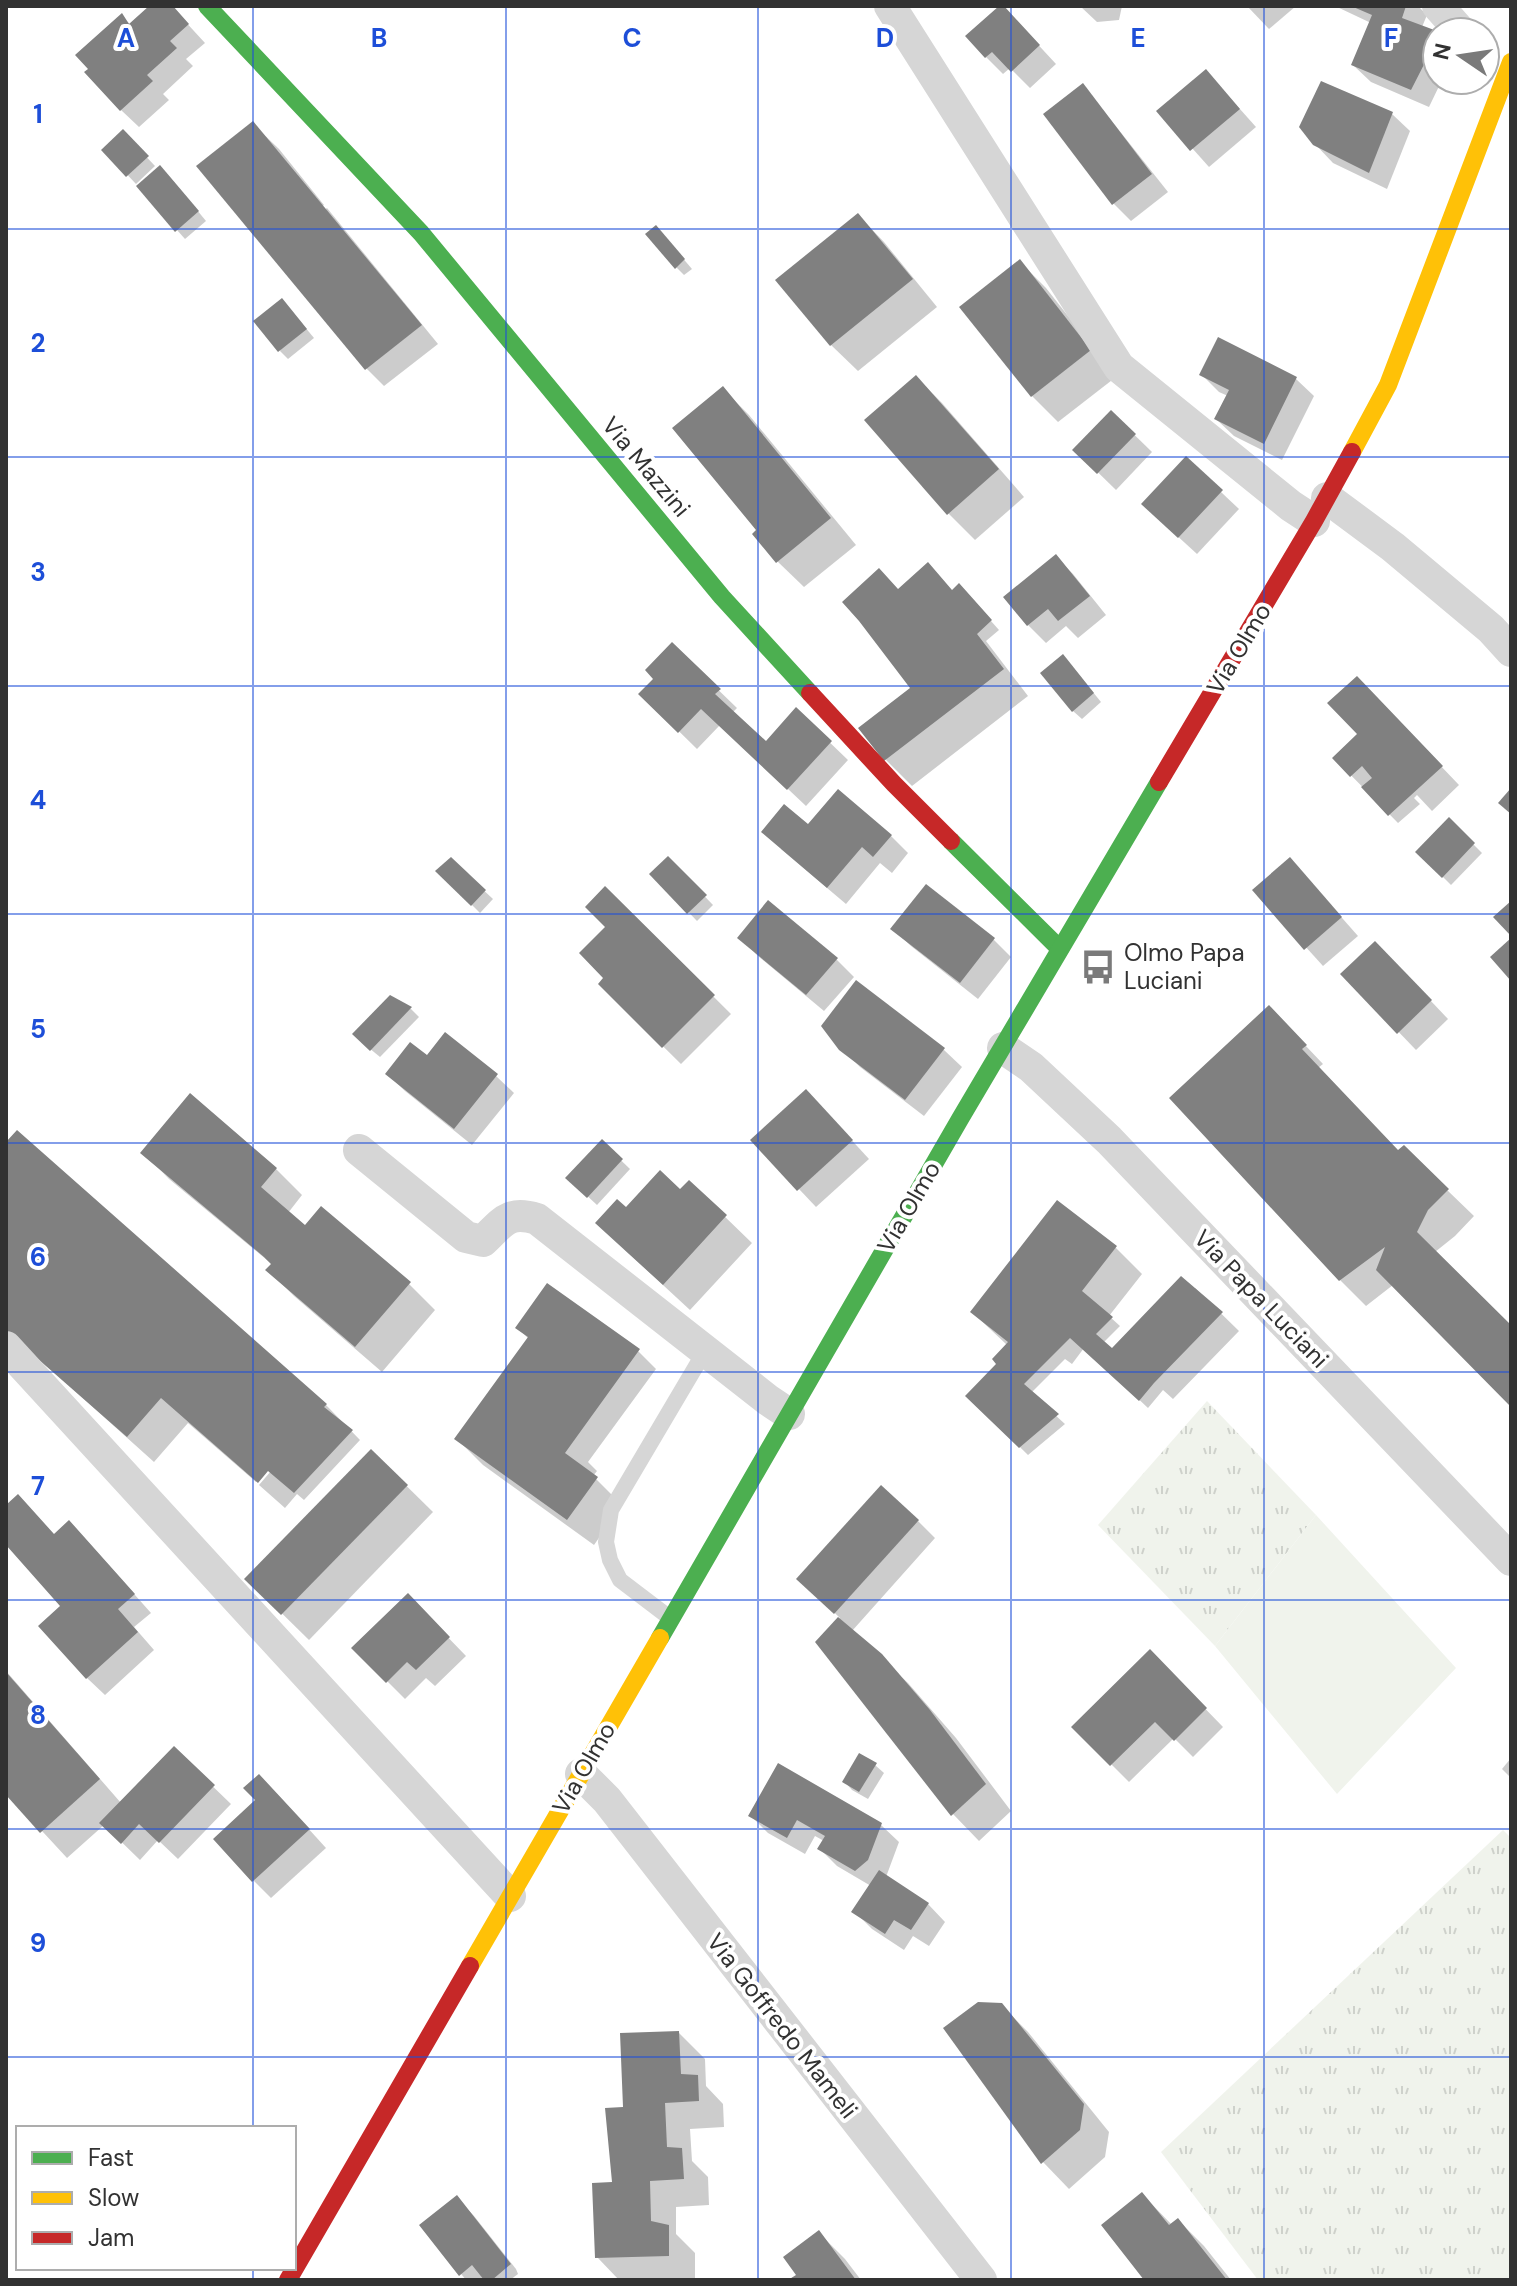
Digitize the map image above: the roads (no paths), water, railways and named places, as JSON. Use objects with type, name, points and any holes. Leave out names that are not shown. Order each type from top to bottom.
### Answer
[{"type":"street","name":"Via Mazzini","points":[[207,6],[421,233],[722,597],[894,784],[1060,949]]},
{"type":"street","points":[[890,6],[1119,367],[1278,496],[1320,510],[1393,547],[1491,629],[1511,651]]},
{"type":"street","name":"Via Olmo","points":[[296,2266],[1060,949],[1320,510],[1388,385],[1490,96]]},
{"type":"street","name":"Via Papa Luciani","points":[[1003,1048],[1031,1067],[1109,1140],[1511,1560]]},
{"type":"street","points":[[359,1150],[466,1237],[483,1241],[504,1219],[520,1213],[537,1219],[789,1414]]},
{"type":"street","points":[[6,1347],[510,1896]]},
{"type":"street","name":"Via Goffredo Mameli","points":[[581,1774],[607,1800],[981,2280]]},
{"type":"lane","points":[[671,1619],[620,1580],[610,1560],[606,1542],[611,1510],[705,1351]]},
{"type":"place","name":"Olmo Papa Luciani","points":[[1098,967]]}]
